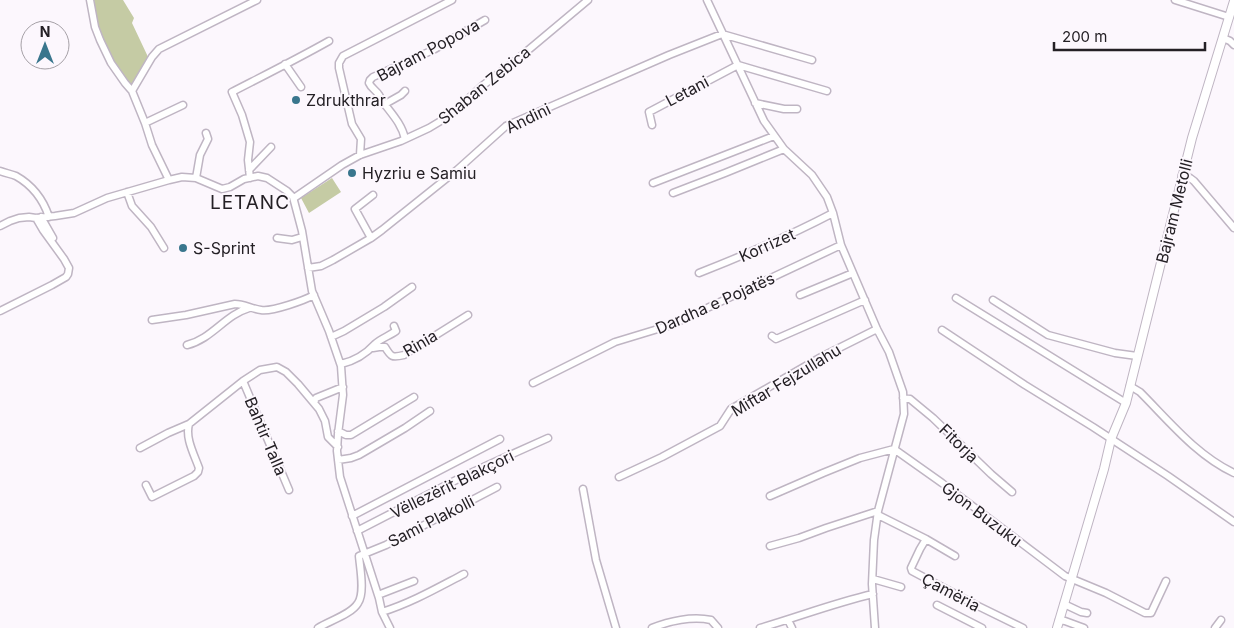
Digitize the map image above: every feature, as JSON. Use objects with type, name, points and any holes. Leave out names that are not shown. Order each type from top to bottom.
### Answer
[{"type":"main road","name":"Bajram Metolli","points":[[1058,624],[1104,469],[1111,439],[1126,403],[1192,138],[1234,4]]},
{"type":"street","points":[[90,0],[95,27],[100,40],[111,63],[132,91],[152,146],[169,180]]},
{"type":"street","points":[[132,91],[152,57],[159,49],[257,0]]},
{"type":"street","points":[[360,155],[361,140],[352,124],[341,74],[340,60],[343,56],[359,47],[452,0]]},
{"type":"street","name":"Shaban Zebica","points":[[294,198],[360,155],[429,128],[455,111],[482,86],[514,62],[588,0]]},
{"type":"street","points":[[707,0],[764,121],[784,149],[812,175],[827,197],[841,245],[877,329],[889,352],[903,392],[904,414],[878,513],[874,540],[873,594],[876,628]]},
{"type":"street","points":[[1175,0],[1229,17]]},
{"type":"street","name":"Bajram Popova","points":[[405,139],[404,132],[399,124],[378,93],[370,86],[370,80],[442,45],[485,20]]},
{"type":"street","points":[[722,34],[812,60]]},
{"type":"street","name":"Andini","points":[[308,268],[320,266],[334,260],[371,238],[428,194],[506,126],[722,34]]},
{"type":"street","points":[[1223,38],[1234,45]]},
{"type":"street","points":[[249,174],[250,142],[242,115],[232,92],[329,41]]},
{"type":"street","points":[[285,64],[301,87]]},
{"type":"street","points":[[738,65],[827,91]]},
{"type":"street","name":"Letani","points":[[652,125],[649,112],[738,65]]},
{"type":"street","name":"Bajram Popova","points":[[385,104],[401,95],[405,90]]},
{"type":"street","points":[[755,103],[784,109],[797,109]]},
{"type":"street","points":[[145,123],[183,105]]},
{"type":"street","points":[[196,178],[200,155],[208,139],[206,133]]},
{"type":"street","points":[[653,182],[774,136]]},
{"type":"street","points":[[0,226],[19,218],[39,218],[74,213],[107,198],[182,177],[196,178],[222,189],[230,187],[244,179],[271,147]]},
{"type":"street","points":[[674,193],[784,149]]},
{"type":"street","points":[[0,171],[13,175],[29,184],[38,195],[49,217]]},
{"type":"street","points":[[249,174],[267,178],[294,198],[314,294],[341,364],[343,395],[338,431],[340,477],[382,612],[390,628]]},
{"type":"street","points":[[1182,175],[1194,181],[1234,228]]},
{"type":"street","points":[[127,192],[132,206],[151,227],[164,248]]},
{"type":"street","points":[[371,238],[356,209],[374,195]]},
{"type":"street","name":"Korrizet","points":[[699,273],[799,231],[833,213]]},
{"type":"street","points":[[39,218],[73,269]]},
{"type":"street","points":[[0,311],[52,285],[68,274],[69,268],[43,230],[39,218]]},
{"type":"street","points":[[277,238],[292,240],[302,237]]},
{"type":"street","name":"Dardha e Pojatës","points":[[533,383],[616,342],[671,325],[841,245]]},
{"type":"street","points":[[800,295],[853,273]]},
{"type":"street","points":[[331,336],[344,332],[412,287]]},
{"type":"street","points":[[152,320],[186,315],[234,304],[264,310],[300,302],[314,294]]},
{"type":"street","points":[[956,298],[1126,403]]},
{"type":"street","points":[[772,336],[776,339],[865,300]]},
{"type":"street","points":[[993,300],[1048,335],[1116,353],[1137,356]]},
{"type":"street","points":[[188,345],[200,341],[236,313],[250,308]]},
{"type":"street","name":"Rinia","points":[[373,348],[385,347],[390,355],[394,357],[404,355],[468,315]]},
{"type":"street","name":"Rinia","points":[[341,364],[351,362],[373,348],[375,344],[396,331],[394,326]]},
{"type":"street","name":"Miftar Fejzullahu","points":[[619,477],[662,457],[720,426],[731,409],[823,356],[877,329]]},
{"type":"street","points":[[942,330],[1168,476],[1234,522]]},
{"type":"street","points":[[140,448],[189,424],[243,381],[260,370],[277,367],[286,372],[314,403],[322,415],[328,437],[338,447]]},
{"type":"street","name":"Bahtir Talla","points":[[243,381],[289,490]]},
{"type":"street","points":[[1130,386],[1140,392],[1198,450],[1234,473]]},
{"type":"street","points":[[314,403],[316,398],[343,387]]},
{"type":"street","points":[[338,431],[351,435],[414,397]]},
{"type":"street","name":"Fitorja","points":[[903,398],[910,399],[933,418],[1012,492]]},
{"type":"street","points":[[338,460],[358,455],[430,411]]},
{"type":"street","points":[[146,485],[152,497],[194,476],[198,472],[199,468],[188,438],[187,430],[189,424]]},
{"type":"street","name":"Vëllezërit Blakçori","points":[[357,531],[476,470],[548,438]]},
{"type":"street","points":[[352,516],[500,439]]},
{"type":"street","points":[[770,496],[823,472],[860,458],[894,449]]},
{"type":"street","name":"Gjon Buzuku","points":[[894,449],[1071,579],[1151,613],[1166,581]]},
{"type":"street","name":"Sami Plakolli","points":[[364,554],[386,545],[497,487]]},
{"type":"street","points":[[583,489],[596,560],[616,628]]},
{"type":"street","points":[[770,546],[878,513]]},
{"type":"street","name":"Çamëria","points":[[878,513],[955,556]]},
{"type":"street","name":"Çamëria","points":[[926,539],[911,568],[912,571],[1023,628]]},
{"type":"street","points":[[318,628],[351,610],[359,603],[361,593],[360,556],[364,554]]},
{"type":"street","points":[[382,612],[417,598],[464,574]]},
{"type":"street","points":[[873,579],[901,587]]},
{"type":"street","points":[[378,595],[414,581]]},
{"type":"street","points":[[760,628],[843,601],[873,594]]},
{"type":"street","points":[[1064,604],[1087,613]]},
{"type":"street","points":[[937,605],[982,628]]},
{"type":"street","points":[[652,628],[665,623],[694,619],[711,620],[718,628]]},
{"type":"street","points":[[788,620],[792,628]]},
{"type":"street","points":[[1215,628],[1221,620]]},
{"type":"street","name":"Bajram Metolli","points":[[1058,624],[1065,621],[1084,628]]},
{"type":"green space","points":[[94,0],[123,0],[134,18],[132,23],[149,59],[132,85],[121,75],[106,48],[97,24]]},
{"type":"green space","points":[[332,178],[341,192],[309,213],[301,198]]},
{"type":"place","name":"Zdrukthrar","points":[[296,100]]},
{"type":"place","name":"Hyzriu e Samiu","points":[[352,173]]},
{"type":"place","name":"S-Sprint","points":[[183,248]]},
{"type":"district","name":"LETANC","points":[[250,202]]}]
